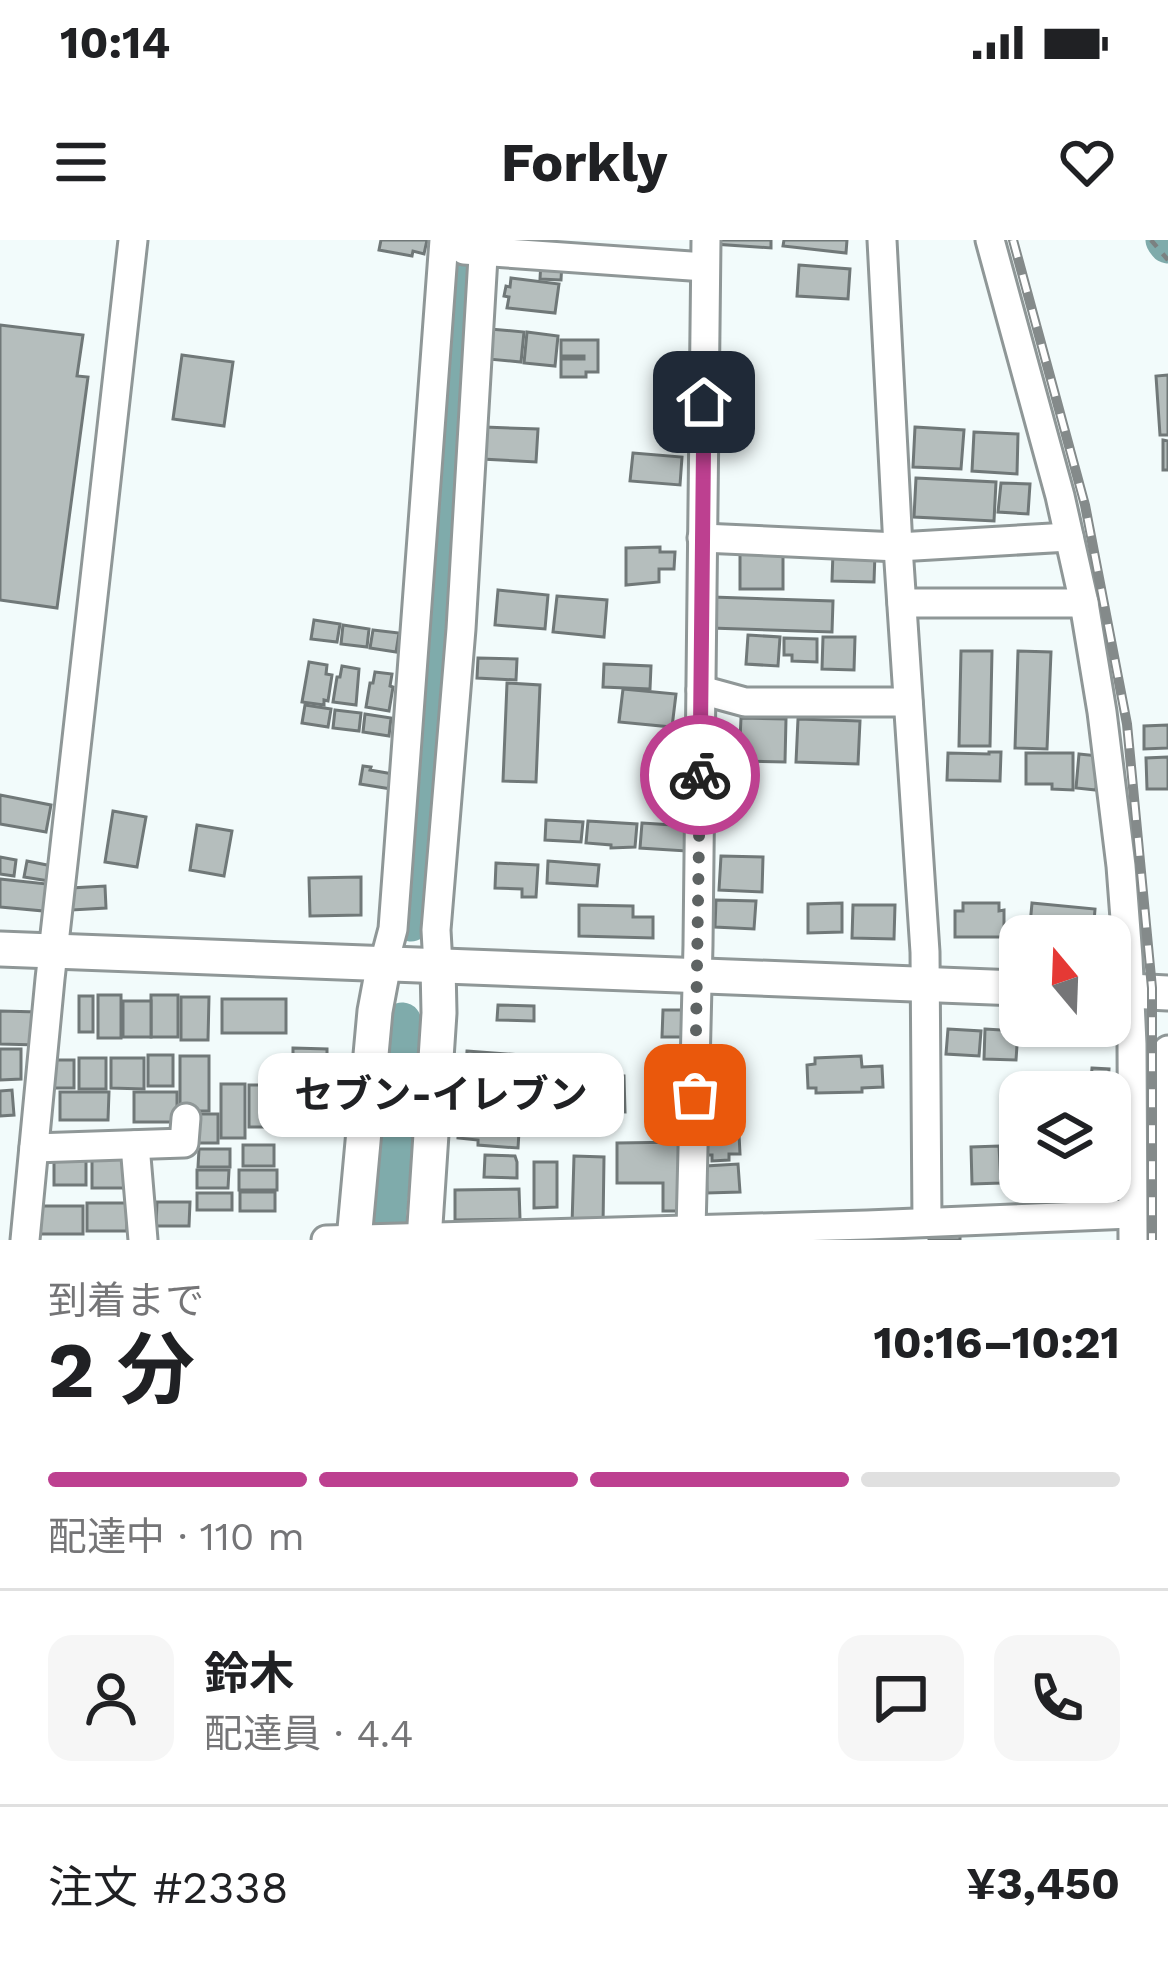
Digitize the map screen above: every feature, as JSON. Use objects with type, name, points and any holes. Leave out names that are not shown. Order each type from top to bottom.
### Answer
[{"type":"street","points":[[25,1240],[133,240]]},
{"type":"street","points":[[882,240],[926,985],[927,1222]]},
{"type":"street","points":[[990,240],[1084,603],[1121,866],[1121,915]]},
{"type":"street","points":[[464,247],[706,253],[691,1230]]},
{"type":"street","points":[[418,1238],[439,1013],[440,628],[464,247]]},
{"type":"street","points":[[464,247],[440,628],[393,929],[375,1011],[351,1239],[573,1237],[691,1230],[867,1232],[927,1222],[1132,1227],[1123,1047]]},
{"type":"street","points":[[702,538],[898,547],[1069,537]]},
{"type":"street","points":[[902,603],[1084,603]]},
{"type":"street","points":[[700,690],[745,702],[908,702]]},
{"type":"street","points":[[0,949],[999,987]]},
{"type":"street","points":[[1131,991],[1168,993]]},
{"type":"street","points":[[1166,1225],[1168,1050]]},
{"type":"street","points":[[34,1148],[184,1143],[186,1118]]},
{"type":"street","points":[[134,1145],[143,1240]]},
{"type":"path","points":[[1151,240],[1168,260]]},
{"type":"building","points":[[381,240],[427,240],[424,254],[413,251],[412,256],[379,250]]},
{"type":"building","points":[[714,240],[771,240],[771,248],[714,244]]},
{"type":"building","points":[[784,240],[847,240],[846,253],[783,246]]},
{"type":"building","points":[[541,261],[562,262],[561,280],[540,279]]},
{"type":"building","points":[[799,265],[850,269],[848,299],[797,296]]},
{"type":"building","points":[[511,278],[559,284],[555,313],[507,308],[509,297],[504,296]]},
{"type":"building","points":[[0,325],[83,335],[77,376],[88,377],[57,608],[0,600]]},
{"type":"building","points":[[490,329],[524,332],[521,362],[488,359]]},
{"type":"building","points":[[527,332],[558,336],[555,366],[524,363]]},
{"type":"building","points":[[561,340],[598,340],[598,372],[561,377],[561,359],[584,356],[561,356]]},
{"type":"building","points":[[182,355],[233,362],[224,426],[173,419]]},
{"type":"building","points":[[1168,375],[1168,435],[1160,435],[1156,376]]},
{"type":"building","points":[[484,427],[538,429],[536,462],[482,459]]},
{"type":"building","points":[[915,427],[964,430],[961,469],[913,467]]},
{"type":"building","points":[[974,432],[1018,434],[1017,474],[972,471]]},
{"type":"building","points":[[1163,440],[1168,441],[1168,470],[1163,470]]},
{"type":"building","points":[[633,453],[682,457],[680,485],[630,481]]},
{"type":"building","points":[[916,478],[996,482],[994,521],[914,517]]},
{"type":"building","points":[[1001,483],[1030,484],[1028,514],[998,512]]},
{"type":"building","points":[[660,547],[660,552],[675,552],[674,569],[659,569],[659,582],[626,585],[626,548]]},
{"type":"building","points":[[833,552],[875,553],[874,582],[832,581]]},
{"type":"building","points":[[740,553],[783,553],[783,589],[740,589]]},
{"type":"building","points":[[498,590],[548,595],[545,629],[495,625]]},
{"type":"building","points":[[557,596],[607,600],[604,637],[553,632]]},
{"type":"building","points":[[712,597],[833,601],[832,632],[711,628]]},
{"type":"building","points":[[314,620],[340,624],[337,642],[311,639]]},
{"type":"building","points":[[343,625],[369,629],[367,647],[341,644]]},
{"type":"building","points":[[373,630],[399,633],[396,652],[370,648]]},
{"type":"building","points":[[748,635],[780,637],[778,666],[746,664]]},
{"type":"building","points":[[823,637],[855,637],[854,670],[822,669]]},
{"type":"building","points":[[784,638],[817,639],[817,662],[792,661],[792,655],[784,655]]},
{"type":"building","points":[[961,651],[992,651],[990,746],[959,746]]},
{"type":"building","points":[[1018,651],[1051,652],[1047,749],[1015,748]]},
{"type":"building","points":[[478,658],[517,659],[516,680],[477,678]]},
{"type":"building","points":[[309,662],[327,665],[326,674],[332,675],[324,705],[302,702]]},
{"type":"building","points":[[604,664],[651,666],[650,689],[603,687]]},
{"type":"building","points":[[342,666],[359,669],[356,705],[333,702]]},
{"type":"building","points":[[375,672],[392,674],[389,711],[366,707]]},
{"type":"building","points":[[507,683],[540,685],[536,782],[503,781]]},
{"type":"building","points":[[623,689],[676,694],[672,727],[619,722]]},
{"type":"building","points":[[305,705],[331,709],[328,727],[302,723]]},
{"type":"building","points":[[335,710],[361,713],[359,731],[333,728]]},
{"type":"building","points":[[365,714],[391,718],[389,736],[363,732]]},
{"type":"building","points":[[741,718],[786,719],[785,762],[739,761]]},
{"type":"building","points":[[798,719],[860,721],[858,764],[796,762]]},
{"type":"building","points":[[1168,725],[1168,748],[1144,749],[1144,726]]},
{"type":"building","points":[[1001,752],[1000,781],[947,780],[948,753]]},
{"type":"building","points":[[1026,753],[1073,753],[1073,790],[1026,784]]},
{"type":"building","points":[[1079,754],[1099,756],[1096,790],[1076,788]]},
{"type":"building","points":[[1168,757],[1168,789],[1147,789],[1146,758]]},
{"type":"building","points":[[363,766],[393,774],[391,789],[360,784]]},
{"type":"building","points":[[0,795],[51,805],[46,832],[0,824]]},
{"type":"building","points":[[113,811],[146,817],[137,867],[105,862]]},
{"type":"building","points":[[546,820],[583,822],[581,842],[545,840]]},
{"type":"building","points":[[588,821],[637,824],[635,847],[586,843]]},
{"type":"building","points":[[642,823],[688,826],[686,851],[640,848]]},
{"type":"building","points":[[197,825],[232,831],[224,876],[190,870]]},
{"type":"building","points":[[721,856],[763,857],[762,892],[719,890]]},
{"type":"building","points":[[0,857],[16,860],[14,876],[0,874]]},
{"type":"building","points":[[27,861],[52,866],[49,881],[24,877]]},
{"type":"building","points":[[548,861],[599,865],[597,886],[547,883]]},
{"type":"building","points":[[496,863],[538,865],[536,897],[522,897],[522,889],[495,888]]},
{"type":"building","points":[[361,877],[361,915],[310,916],[309,878]]},
{"type":"building","points":[[0,879],[47,884],[44,911],[0,907]]},
{"type":"building","points":[[105,886],[106,908],[72,910],[71,888]]},
{"type":"building","points":[[716,900],[756,901],[754,929],[715,927]]},
{"type":"building","points":[[842,903],[842,932],[808,933],[808,904]]},
{"type":"building","points":[[963,903],[999,903],[1004,915],[999,915],[999,937],[955,937],[955,911],[963,911]]},
{"type":"building","points":[[1032,903],[1095,909],[1095,915],[1031,915]]},
{"type":"building","points":[[579,905],[633,906],[633,917],[653,917],[653,938],[579,936]]},
{"type":"building","points":[[853,905],[895,905],[894,939],[852,938]]},
{"type":"building","points":[[98,995],[121,995],[121,1038],[98,1038]]},
{"type":"building","points":[[151,995],[178,995],[178,1037],[151,1037]]},
{"type":"building","points":[[79,996],[93,996],[93,1032],[79,1032]]},
{"type":"building","points":[[181,997],[209,997],[208,1040],[181,1040]]},
{"type":"building","points":[[222,999],[286,999],[286,1033],[222,1033]]},
{"type":"building","points":[[123,1001],[151,1001],[151,1037],[123,1037]]},
{"type":"building","points":[[498,1005],[534,1006],[534,1021],[497,1020]]},
{"type":"building","points":[[663,1010],[689,1010],[688,1037],[662,1037]]},
{"type":"building","points":[[0,1011],[39,1012],[38,1045],[0,1044]]},
{"type":"building","points":[[948,1029],[981,1031],[979,1056],[946,1054]]},
{"type":"building","points":[[985,1029],[999,1030],[999,1047],[1017,1047],[1016,1060],[984,1059]]},
{"type":"building","points":[[293,1048],[327,1049],[327,1073],[293,1073]]},
{"type":"building","points":[[0,1049],[21,1049],[21,1079],[0,1080]]},
{"type":"building","points":[[467,1051],[521,1055],[517,1101],[494,1099],[495,1089],[465,1082]]},
{"type":"building","points":[[148,1055],[173,1055],[173,1086],[148,1086]]},
{"type":"building","points":[[180,1056],[209,1056],[209,1111],[180,1111]]},
{"type":"building","points":[[861,1056],[862,1067],[882,1066],[883,1087],[816,1093],[816,1088],[808,1088],[807,1065],[815,1064],[815,1058]]},
{"type":"building","points":[[79,1058],[106,1058],[106,1089],[79,1089]]},
{"type":"building","points":[[111,1058],[144,1058],[144,1089],[111,1088]]},
{"type":"building","points":[[50,1060],[74,1060],[74,1088],[50,1088]]},
{"type":"building","points":[[549,1072],[624,1076],[625,1112],[553,1109],[553,1098],[547,1098]]},
{"type":"building","points":[[221,1084],[245,1084],[245,1138],[221,1138]]},
{"type":"building","points":[[277,1084],[300,1084],[300,1132],[277,1132]]},
{"type":"building","points":[[307,1084],[332,1084],[332,1127],[307,1127]]},
{"type":"building","points":[[249,1085],[272,1085],[272,1127],[249,1127]]},
{"type":"building","points":[[704,1089],[744,1091],[743,1120],[702,1118]]},
{"type":"building","points":[[12,1090],[14,1115],[0,1116],[0,1091]]},
{"type":"building","points":[[60,1092],[109,1092],[108,1120],[60,1120]]},
{"type":"building","points":[[134,1092],[177,1092],[177,1122],[134,1122]]},
{"type":"building","points":[[460,1101],[488,1103],[487,1113],[520,1116],[518,1148],[478,1145],[478,1140],[458,1138]]},
{"type":"building","points":[[195,1114],[218,1114],[218,1143],[195,1143]]},
{"type":"building","points":[[739,1134],[740,1154],[712,1161],[712,1155],[701,1155],[701,1136]]},
{"type":"building","points":[[685,1142],[685,1211],[663,1211],[663,1183],[617,1183],[617,1143]]},
{"type":"building","points":[[243,1145],[274,1145],[274,1166],[243,1166]]},
{"type":"building","points":[[999,1146],[999,1183],[972,1184],[971,1147]]},
{"type":"building","points":[[199,1149],[230,1149],[230,1167],[198,1167]]},
{"type":"building","points":[[54,1155],[86,1156],[86,1185],[54,1185]]},
{"type":"building","points":[[92,1155],[131,1155],[131,1188],[92,1188]]},
{"type":"building","points":[[485,1155],[515,1156],[517,1178],[484,1177]]},
{"type":"building","points":[[574,1156],[604,1157],[603,1226],[572,1225]]},
{"type":"building","points":[[534,1162],[557,1162],[557,1207],[534,1208]]},
{"type":"building","points":[[738,1164],[740,1192],[707,1193],[706,1166]]},
{"type":"building","points":[[197,1170],[229,1170],[228,1188],[197,1188]]},
{"type":"building","points":[[239,1170],[277,1170],[277,1190],[239,1190]]},
{"type":"building","points":[[519,1189],[520,1219],[455,1220],[455,1190]]},
{"type":"building","points":[[240,1192],[275,1192],[275,1211],[240,1211]]},
{"type":"building","points":[[197,1193],[232,1193],[232,1210],[197,1210]]},
{"type":"building","points":[[157,1202],[190,1202],[189,1226],[156,1226]]},
{"type":"building","points":[[87,1203],[127,1203],[127,1231],[87,1231]]},
{"type":"building","points":[[40,1206],[83,1206],[83,1234],[40,1234]]},
{"type":"building","points":[[929,1234],[960,1234],[960,1240],[929,1240]]},
{"type":"waterway","points":[[411,922],[461,240]]},
{"type":"waterway","points":[[1165,240],[1168,244]]},
{"type":"waterway","points":[[423,922],[450,591]]},
{"type":"waterway","points":[[385,1240],[402,1022]]},
{"type":"waterway","points":[[399,1228],[417,1023]]},
{"type":"railway","points":[[1013,240],[1085,505],[1127,724],[1152,988],[1152,1240]]},
{"type":"way so far","points":[[695,1095],[700,775]]},
{"type":"place","name":"セブン-イレブン","points":[[695,1095]]},
{"type":"route","points":[[700,775],[704,402]]}]
